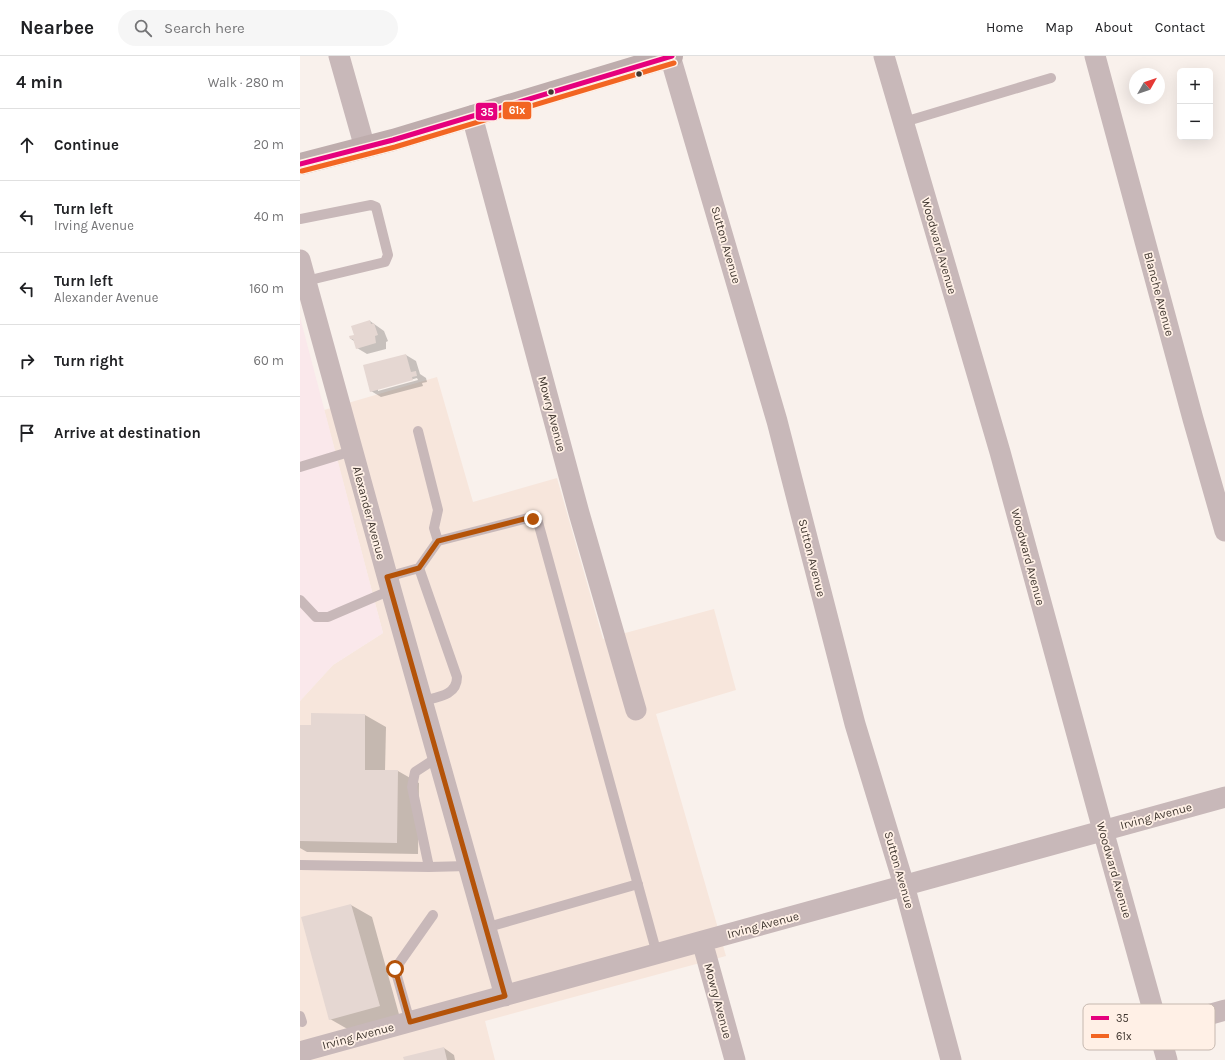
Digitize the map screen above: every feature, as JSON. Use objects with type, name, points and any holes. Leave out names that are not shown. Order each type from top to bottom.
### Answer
[{"type":"main road","points":[[300,164],[365,148],[671,56]]},
{"type":"street","points":[[340,56],[365,148]]},
{"type":"street","name":"Sutton Avenue","points":[[671,56],[777,421],[855,724],[904,885],[951,1060]]},
{"type":"street","name":"Woodward Avenue","points":[[884,56],[1000,452],[1151,1004]]},
{"type":"street","name":"Blanche Avenue","points":[[1095,56],[1225,532]]},
{"type":"street","name":"Mowry Avenue","points":[[472,116],[577,505],[636,710]]},
{"type":"street","name":"Alexander Avenue","points":[[300,260],[505,996]]},
{"type":"street","name":"Irving Avenue","points":[[300,1052],[1225,797]]},
{"type":"street","name":"Mowry Avenue","points":[[702,941],[735,1060]]},
{"type":"street","points":[[1215,1013],[1225,1010]]},
{"type":"street","name":"Woodward Avenue","points":[[1164,1050],[1167,1060]]},
{"type":"lane","points":[[904,122],[1051,78]]},
{"type":"lane","points":[[300,219],[374,205],[376,207],[388,256],[385,262],[306,281]]},
{"type":"lane","points":[[418,431],[438,510],[434,528],[438,541]]},
{"type":"lane","points":[[300,467],[352,451]]},
{"type":"lane","points":[[300,600],[316,617],[328,617],[419,568],[438,541],[528,518],[538,522],[657,954]]},
{"type":"lane","points":[[419,568],[457,677],[457,682],[452,691],[448,694],[422,701]]},
{"type":"lane","points":[[429,867],[412,787],[415,772],[438,757]]},
{"type":"lane","points":[[300,865],[429,867],[468,866]]},
{"type":"lane","points":[[486,928],[638,884]]},
{"type":"lane","points":[[410,1022],[395,969],[433,915]]},
{"type":"shaded area","points":[[300,317],[383,633],[333,665],[300,701]]},
{"type":"shaded area","points":[[437,377],[473,502],[557,478],[603,639],[714,609],[736,690],[656,714],[726,956],[485,1021],[495,1060],[300,1060],[300,701],[333,665],[383,633],[324,410]]},
{"type":"building","points":[[370,320],[371,324],[374,323],[378,335],[375,336],[376,343],[356,349],[353,339],[350,339],[349,336],[354,335],[351,326]]},
{"type":"building","points":[[406,354],[411,372],[416,371],[417,376],[412,377],[413,380],[370,392],[363,365]]},
{"type":"building","points":[[311,713],[365,714],[365,770],[398,770],[397,843],[300,841],[300,725],[311,725]]},
{"type":"building","points":[[351,904],[380,1006],[329,1020],[301,917]]},
{"type":"building","points":[[444,1047],[447,1060],[404,1060],[403,1057]]},
{"type":"transit line","name":"35","points":[[300,164],[393,140],[672,56]]},
{"type":"transit line","name":"61x","points":[[302,171],[395,147],[674,63]]},
{"type":"route","points":[[395,969],[410,1022],[505,996],[387,577],[419,568],[438,541],[528,518],[533,519]]}]
